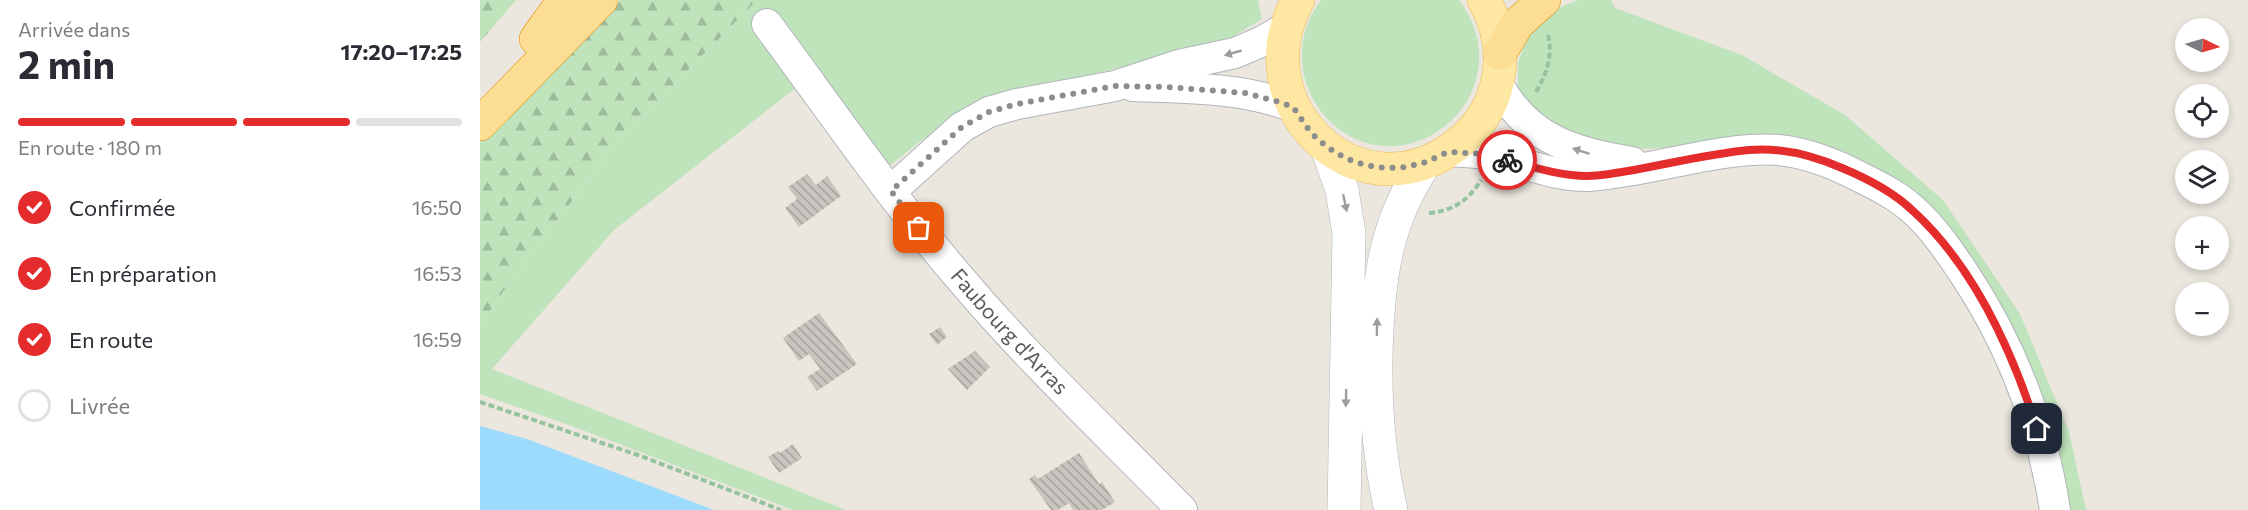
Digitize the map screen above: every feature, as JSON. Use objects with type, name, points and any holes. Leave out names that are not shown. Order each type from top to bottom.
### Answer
[{"type":"highway","points":[[536,39],[564,0]]},
{"type":"highway","points":[[480,95],[574,0]]},
{"type":"highway","points":[[480,124],[601,0]]},
{"type":"highway","points":[[1499,68],[1510,34],[1544,0]]},
{"type":"main road","points":[[1391,510],[1381,465],[1377,425],[1378,294],[1385,256],[1412,183],[1437,157],[1465,138],[1480,122],[1491,104],[1499,68],[1495,23],[1484,0]]},
{"type":"main road","points":[[1292,14],[1281,51],[1282,74],[1293,107],[1311,133],[1327,147],[1345,158],[1375,166],[1406,167],[1437,157]]},
{"type":"main road","points":[[1327,147],[1344,197],[1349,234],[1344,510]]},
{"type":"street","points":[[891,191],[962,127],[974,119],[1017,104],[1115,86],[1171,67],[1242,50],[1292,14]]},
{"type":"street","name":"Faubourg d'Arras","points":[[767,24],[948,264],[1000,324],[1182,510]]},
{"type":"street","points":[[1499,68],[1506,100],[1521,118],[1555,141],[1597,156],[1659,166]]},
{"type":"street","points":[[1115,86],[1245,93],[1269,98],[1293,107]]},
{"type":"street","points":[[1437,157],[1485,154],[1557,174],[1580,176],[1601,175],[1749,150],[1794,152],[1848,171],[1884,190],[1910,208],[1952,254],[1977,292],[2004,341],[2025,391],[2041,442],[2055,510]]},
{"type":"path","points":[[480,402],[638,455],[781,510]]},
{"type":"green space","points":[[480,0],[516,0],[480,42]]},
{"type":"green space","points":[[620,0],[757,0],[616,143],[504,290],[480,326],[480,142]]},
{"type":"green space","points":[[757,0],[1258,0],[1262,19],[1232,37],[1159,58],[986,100],[918,143],[888,167],[811,76],[614,230],[492,369],[846,510],[793,510],[569,425],[480,394],[480,326],[504,290],[616,143]]},
{"type":"green space","points":[[1321,0],[1459,0],[1475,30],[1479,52],[1474,86],[1462,109],[1444,127],[1430,136],[1398,146],[1369,143],[1343,132],[1322,112],[1308,87],[1302,59],[1306,29]]},
{"type":"green space","points":[[1578,0],[1611,0],[1615,8],[1742,55],[1845,115],[1943,200],[2020,314],[2069,432],[2086,510],[2065,510],[2046,426],[1901,183],[1842,151],[1788,136],[1677,148],[1620,149],[1568,136],[1533,115],[1518,90],[1518,63],[1529,31],[1548,12]]},
{"type":"water","points":[[480,426],[527,439],[714,510],[480,510]]},
{"type":"building","points":[[807,174],[816,185],[827,176],[841,196],[799,227],[785,208],[797,199],[788,187]]},
{"type":"building","points":[[819,313],[857,364],[817,391],[807,377],[820,369],[809,354],[799,361],[783,338]]},
{"type":"building","points":[[940,327],[947,337],[937,345],[929,334]]},
{"type":"building","points":[[975,351],[990,367],[967,390],[948,369]]},
{"type":"building","points":[[793,444],[802,458],[779,473],[768,457],[778,451],[780,453]]},
{"type":"building","points":[[1079,453],[1099,484],[1102,482],[1115,502],[1102,510],[1073,510],[1069,503],[1058,510],[1051,510],[1029,479],[1035,475],[1038,479]]},
{"type":"way so far","points":[[919,228],[891,191],[962,127],[974,119],[1002,108],[1115,86],[1197,89],[1245,93],[1269,98],[1293,107],[1311,133],[1327,147],[1345,158],[1365,165],[1385,168],[1406,167],[1434,159],[1448,152],[1474,152],[1507,160]]},
{"type":"route","points":[[1507,160],[1557,174],[1587,176],[1734,152],[1779,150],[1810,156],[1848,171],[1884,190],[1910,208],[1929,226],[1952,254],[1977,292],[2004,341],[2025,391],[2037,429]]}]
